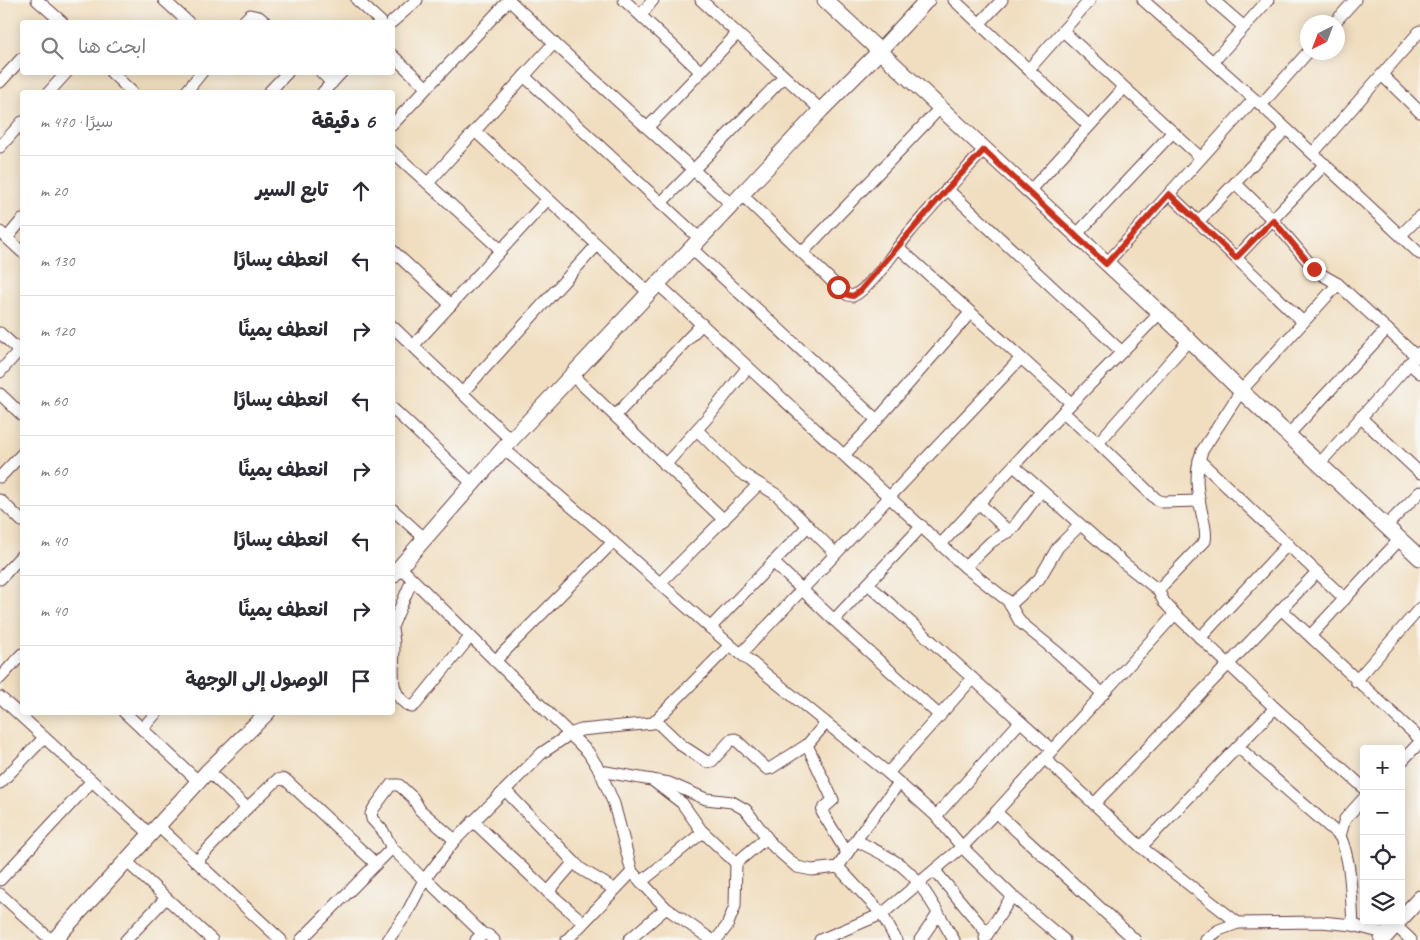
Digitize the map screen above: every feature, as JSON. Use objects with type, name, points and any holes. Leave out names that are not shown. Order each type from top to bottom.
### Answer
[{"type":"street","points":[[36,0],[57,20]]},
{"type":"street","points":[[164,0],[186,20]]},
{"type":"street","points":[[357,0],[379,20]]},
{"type":"street","points":[[394,20],[416,0]]},
{"type":"street","points":[[395,121],[509,0],[695,170],[737,200],[803,252],[838,287],[848,295],[853,296],[873,277],[947,189],[984,150]]},
{"type":"street","points":[[624,0],[701,72]]},
{"type":"street","points":[[640,15],[653,0]]},
{"type":"street","points":[[701,0],[821,110]]},
{"type":"street","points":[[826,0],[1420,558]]},
{"type":"street","points":[[712,940],[666,908],[632,872],[614,804],[600,771],[588,752],[412,580],[396,571],[572,375],[927,0]]},
{"type":"street","points":[[954,0],[1089,126]]},
{"type":"street","points":[[980,23],[1002,0]]},
{"type":"street","points":[[1029,69],[1090,0]]},
{"type":"street","points":[[1213,0],[1244,27]]},
{"type":"street","points":[[1213,62],[1268,0]]},
{"type":"street","points":[[1342,15],[1356,0]]},
{"type":"street","points":[[1148,1],[1420,254]]},
{"type":"street","points":[[245,20],[250,15],[254,15],[262,20]]},
{"type":"street","points":[[1063,31],[1201,158]]},
{"type":"street","points":[[1312,152],[1420,31]]},
{"type":"street","points":[[648,127],[737,34]]},
{"type":"street","points":[[428,183],[554,43]]},
{"type":"street","points":[[395,58],[426,87]]},
{"type":"street","points":[[0,82],[20,60]]},
{"type":"street","points":[[1106,264],[1201,158],[1300,60]]},
{"type":"street","points":[[51,90],[64,75]]},
{"type":"street","points":[[114,75],[130,90]]},
{"type":"street","points":[[188,90],[200,75]]},
{"type":"street","points":[[271,90],[285,75]]},
{"type":"street","points":[[322,75],[328,89],[340,75]]},
{"type":"street","points":[[1382,75],[1420,112]]},
{"type":"street","points":[[524,76],[661,203],[695,244],[877,420]]},
{"type":"street","points":[[661,203],[784,77]]},
{"type":"street","points":[[1029,192],[1124,88]]},
{"type":"street","points":[[803,252],[940,108]]},
{"type":"street","points":[[0,147],[20,124]]},
{"type":"street","points":[[1198,222],[1286,129]]},
{"type":"street","points":[[475,131],[597,245],[702,324],[845,454],[965,567],[1010,605],[1020,622],[1103,694]]},
{"type":"street","points":[[1076,235],[1173,132]]},
{"type":"street","points":[[395,154],[501,250]]},
{"type":"street","points":[[1236,258],[1325,164]]},
{"type":"street","points":[[1235,183],[1273,220],[1317,272],[1338,284],[1415,357],[1420,373]]},
{"type":"street","points":[[947,189],[1121,351]]},
{"type":"street","points":[[1169,194],[1303,322]]},
{"type":"street","points":[[413,346],[548,200]]},
{"type":"street","points":[[1400,235],[1420,216]]},
{"type":"street","points":[[20,222],[3,235],[20,250]]},
{"type":"street","points":[[462,393],[597,245]]},
{"type":"street","points":[[898,247],[1071,403]]},
{"type":"street","points":[[395,253],[452,305]]},
{"type":"street","points":[[1158,590],[1205,541],[1205,530],[1196,479],[1198,460],[1202,451],[1241,391],[1338,284]]},
{"type":"street","points":[[845,454],[970,313]]},
{"type":"street","points":[[942,544],[1071,403],[1160,314]]},
{"type":"street","points":[[614,416],[702,324]]},
{"type":"street","points":[[395,329],[462,393],[508,445],[613,542],[730,645],[825,724],[888,773],[936,816],[962,847],[1012,896],[1064,940]]},
{"type":"street","points":[[1288,435],[1387,329]]},
{"type":"street","points":[[0,333],[20,348]]},
{"type":"street","points":[[1098,442],[1188,340]]},
{"type":"street","points":[[0,372],[20,352]]},
{"type":"street","points":[[1319,464],[1415,357]]},
{"type":"street","points":[[741,654],[1021,358]]},
{"type":"street","points":[[665,465],[697,430],[748,367]]},
{"type":"street","points":[[572,375],[724,520]]},
{"type":"street","points":[[0,394],[20,413]]},
{"type":"street","points":[[395,411],[473,484]]},
{"type":"street","points":[[1063,412],[1098,442],[1156,499],[1162,502],[1199,501]]},
{"type":"street","points":[[1360,417],[1420,473]]},
{"type":"street","points":[[697,430],[738,471],[777,495],[835,553]]},
{"type":"street","points":[[0,477],[20,456]]},
{"type":"street","points":[[1198,460],[1345,599]]},
{"type":"street","points":[[1014,466],[1080,525],[1158,590],[1164,602],[1174,614],[1360,784]]},
{"type":"street","points":[[660,584],[759,484]]},
{"type":"street","points":[[965,567],[991,542],[1009,532],[1041,491]]},
{"type":"street","points":[[1386,526],[1420,492]]},
{"type":"street","points":[[0,500],[20,519]]},
{"type":"street","points":[[979,504],[1009,532]]},
{"type":"street","points":[[395,512],[424,538]]},
{"type":"street","points":[[1010,605],[1039,579],[1058,548],[1080,525]]},
{"type":"street","points":[[710,628],[808,526]]},
{"type":"street","points":[[834,620],[922,526]]},
{"type":"street","points":[[1310,636],[1400,539]]},
{"type":"street","points":[[495,661],[613,542]]},
{"type":"street","points":[[1200,638],[1288,544]]},
{"type":"street","points":[[0,579],[20,557]]},
{"type":"street","points":[[773,562],[940,716]]},
{"type":"street","points":[[1094,804],[1317,572]]},
{"type":"street","points":[[395,621],[412,580]]},
{"type":"street","points":[[868,584],[1020,722],[1094,804],[1141,847],[1238,923]]},
{"type":"street","points":[[1356,681],[1420,608]]},
{"type":"street","points":[[1281,610],[1420,741],[1405,758]]},
{"type":"street","points":[[820,940],[882,914],[962,847],[996,812],[1174,614]]},
{"type":"street","points":[[395,684],[396,692],[400,699],[412,707],[470,637]]},
{"type":"street","points":[[388,940],[407,913],[424,879],[455,840],[542,753],[570,734],[596,728],[648,724],[656,721],[730,645]]},
{"type":"street","points":[[0,678],[20,656]]},
{"type":"street","points":[[888,773],[972,679]]},
{"type":"street","points":[[0,697],[92,781],[196,862],[281,940]]},
{"type":"street","points":[[1141,847],[1275,708]]},
{"type":"street","points":[[127,715],[203,777],[247,808]]},
{"type":"street","points":[[142,729],[154,715]]},
{"type":"street","points":[[0,894],[52,940],[203,777],[265,715]]},
{"type":"street","points":[[656,721],[682,744],[709,762],[734,739],[737,739],[767,769],[807,745],[825,724]]},
{"type":"street","points":[[936,816],[1020,722]]},
{"type":"street","points":[[0,782],[44,738]]},
{"type":"street","points":[[807,745],[833,800],[822,812],[847,853]]},
{"type":"street","points":[[1238,747],[1340,836],[1348,863],[1353,926]]},
{"type":"street","points":[[600,771],[673,784],[706,799],[739,805],[746,810],[780,854],[797,867],[807,870],[838,867]]},
{"type":"street","points":[[196,862],[247,808],[277,780],[282,779],[287,781],[376,864]]},
{"type":"street","points":[[651,779],[682,803],[703,832],[736,863],[735,906],[726,926],[716,940]]},
{"type":"street","points":[[0,880],[92,781]]},
{"type":"street","points":[[838,867],[899,783]]},
{"type":"street","points":[[455,840],[420,810],[413,798],[399,785],[391,785],[371,814],[372,819],[383,831],[392,848],[479,937],[488,935],[494,940]]},
{"type":"street","points":[[505,790],[581,869],[614,889]]},
{"type":"street","points":[[1340,836],[1345,819],[1360,802]]},
{"type":"street","points":[[996,812],[1135,940]]},
{"type":"street","points":[[473,821],[548,892],[583,922]]},
{"type":"street","points":[[641,882],[703,832]]},
{"type":"street","points":[[736,863],[766,838]]},
{"type":"street","points":[[856,840],[902,866],[918,884],[954,940]]},
{"type":"street","points":[[301,940],[392,848]]},
{"type":"street","points":[[126,861],[212,940]]},
{"type":"street","points":[[548,892],[574,862]]},
{"type":"street","points":[[838,867],[882,914],[896,940]]},
{"type":"street","points":[[935,871],[986,936],[1012,896]]},
{"type":"street","points":[[567,940],[632,872]]},
{"type":"street","points":[[126,940],[166,898]]},
{"type":"street","points":[[1393,928],[1420,898]]},
{"type":"street","points":[[629,940],[666,908]]},
{"type":"street","points":[[920,940],[938,914]]},
{"type":"street","points":[[1206,940],[1219,930],[1238,923],[1320,922],[1393,928],[1411,940]]},
{"type":"route","points":[[838,287],[848,295],[856,295],[947,189],[984,150],[1106,264],[1169,194],[1236,258],[1273,220],[1314,269]]}]
